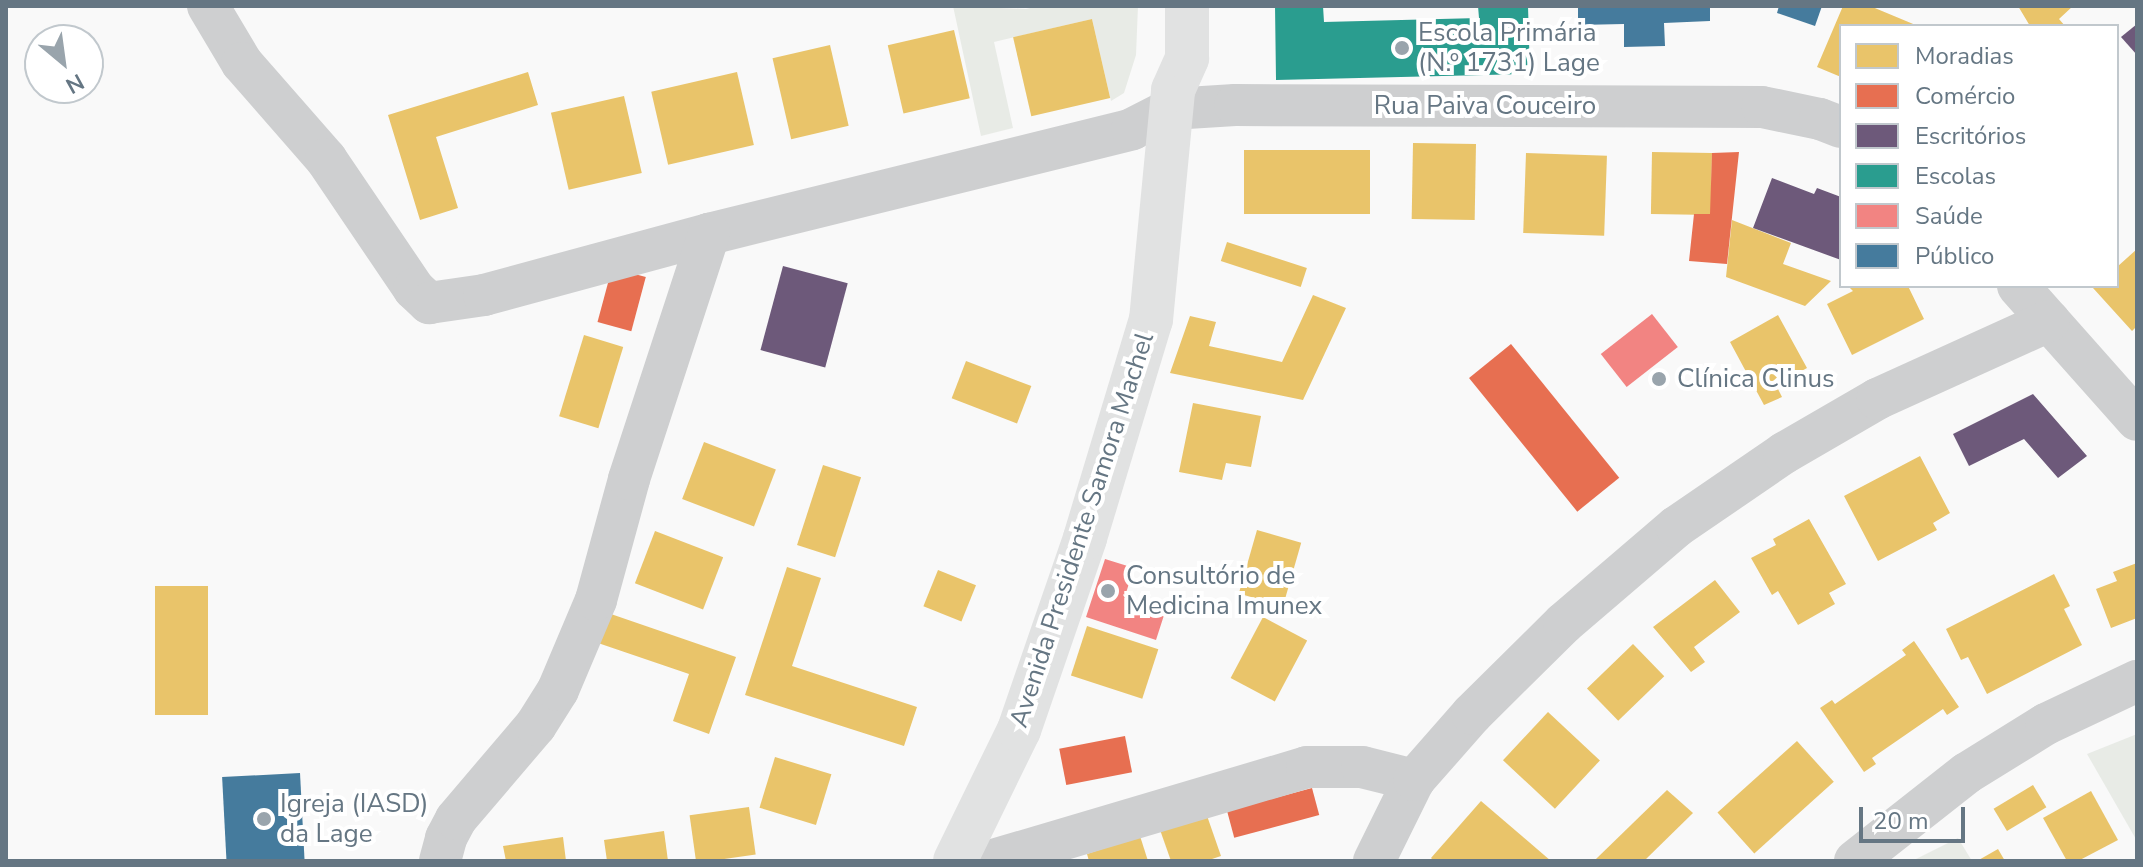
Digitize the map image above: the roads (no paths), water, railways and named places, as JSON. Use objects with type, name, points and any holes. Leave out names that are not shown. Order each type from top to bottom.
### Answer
[{"type":"main road","name":"Avenida Presidente Samora Machel","points":[[1157,6],[1157,56],[1172,100]]},
{"type":"main road","name":"Avenida Presidente Samora Machel","points":[[955,861],[1019,730],[1085,538],[1151,320],[1172,100],[1187,58],[1187,6]]},
{"type":"street","name":"Rua Paiva Couceiro","points":[[208,6],[242,63],[326,159],[422,300],[443,303],[1132,129],[1172,100],[1235,105],[1762,107],[1820,119],[1839,126]]},
{"type":"street","points":[[440,861],[446,838],[456,819],[536,725],[558,690],[596,600],[629,479],[709,234]]},
{"type":"street","points":[[2020,288],[2137,420]]},
{"type":"street","points":[[1374,861],[1414,780],[1472,714],[1564,623],[1676,527],[1784,453],[1877,399],[2049,321]]},
{"type":"street","points":[[1855,861],[1967,773],[2046,724],[2137,681]]},
{"type":"street","points":[[990,861],[1307,767],[1362,767],[1414,780]]},
{"type":"place","name":"Escola Primária (N.º 1731) Lage","points":[[1402,48]]},
{"type":"place","name":"Clínica Clinus","points":[[1659,379]]},
{"type":"place","name":"Consultório de Medicina Imunex","points":[[1108,591]]},
{"type":"place","name":"Igreja (IASD) da Lage","points":[[264,819]]}]
